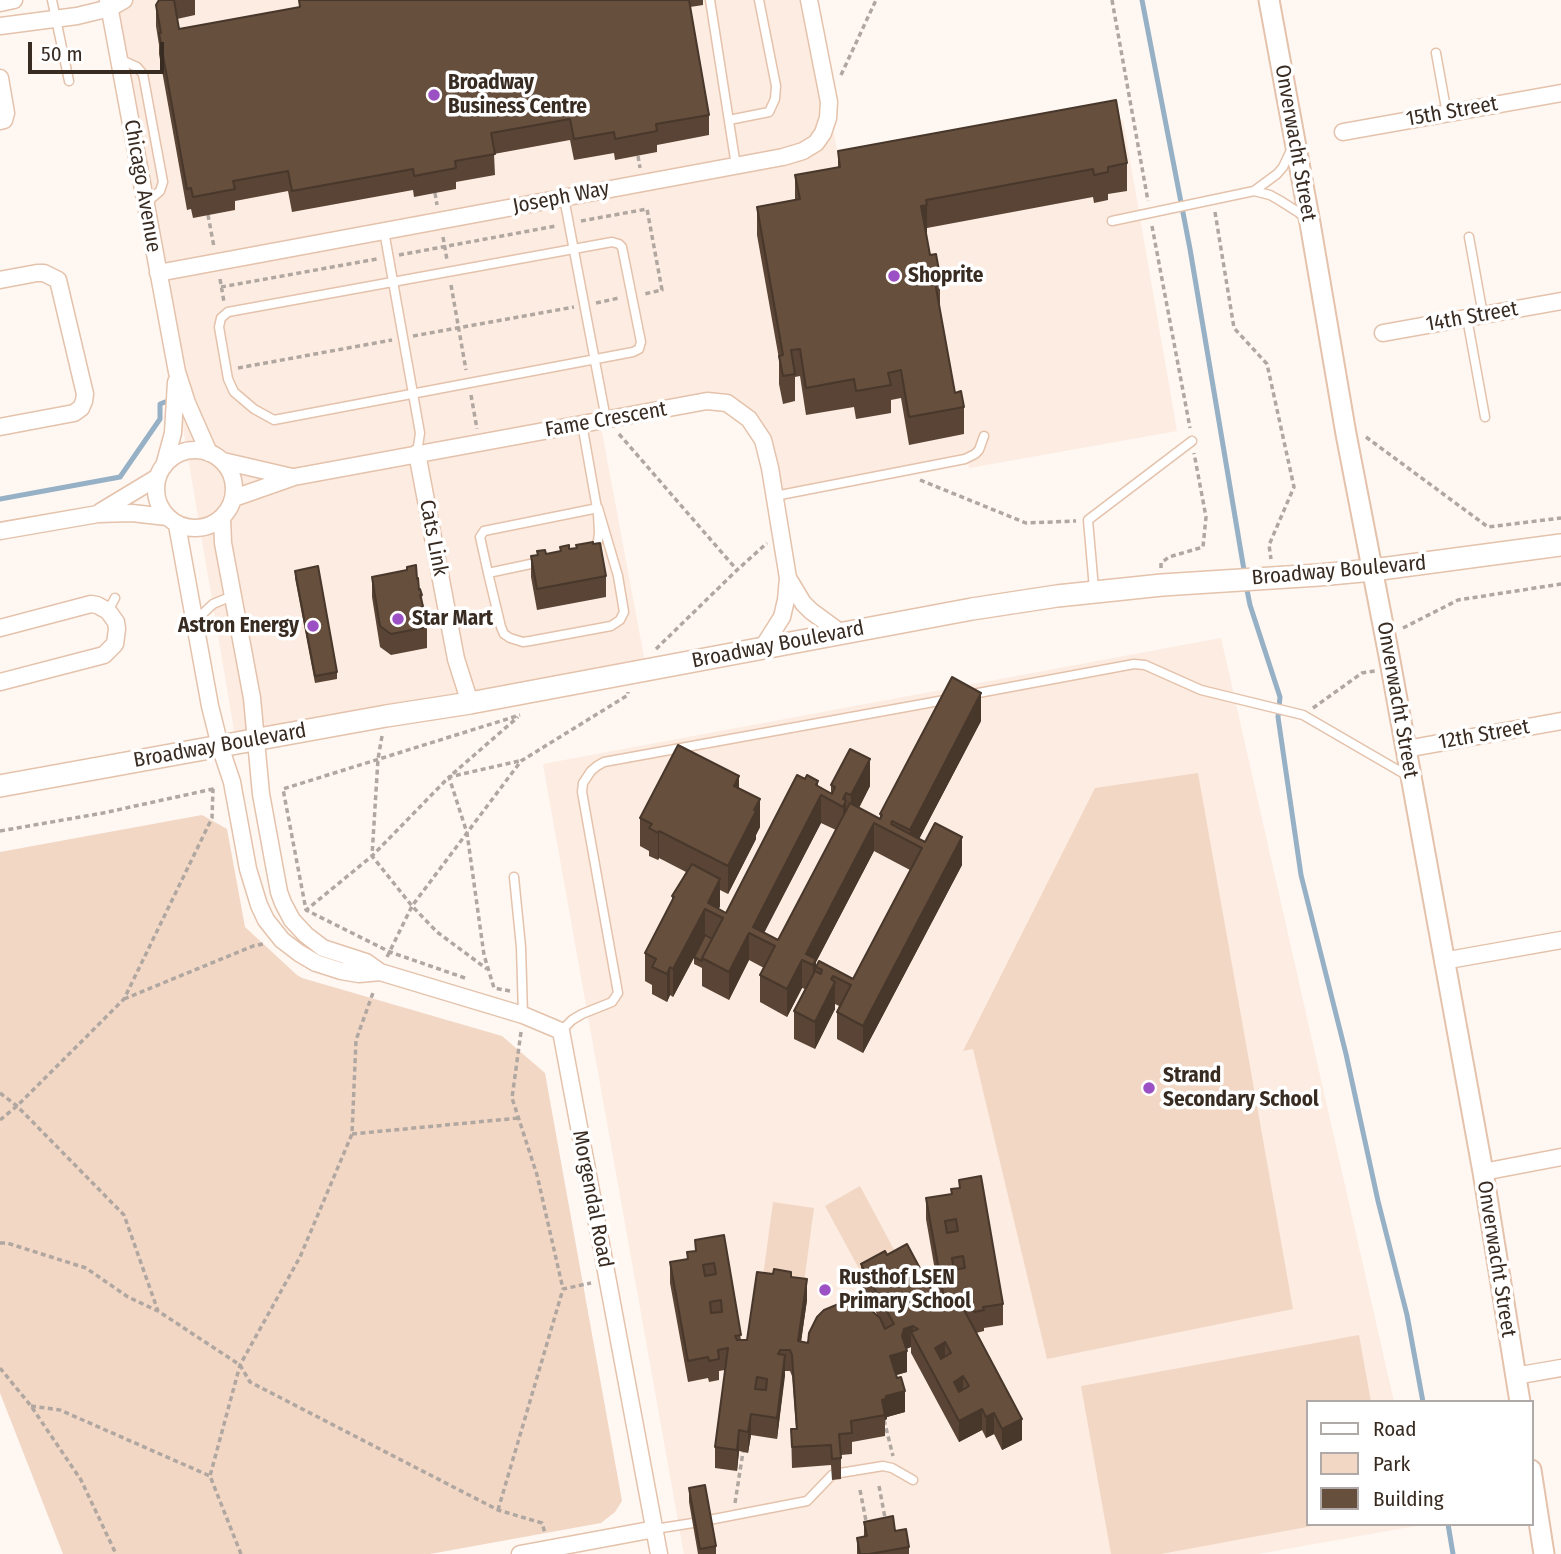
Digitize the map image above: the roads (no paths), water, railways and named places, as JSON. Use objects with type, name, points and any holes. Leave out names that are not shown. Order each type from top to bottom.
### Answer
[{"type":"main road","name":"Broadway Boulevard","points":[[0,786],[386,716],[470,703],[516,705],[763,647],[972,609],[1162,585],[1373,570],[1561,545]]},
{"type":"street","points":[[0,3],[14,0]]},
{"type":"street","points":[[0,26],[77,16],[124,0]]},
{"type":"street","name":"Joseph Way","points":[[158,273],[736,166],[803,151],[816,143],[823,133],[829,102],[809,0]]},
{"type":"street","name":"Onverwacht Street","points":[[1269,0],[1346,434],[1392,669],[1483,1172],[1520,1400]]},
{"type":"street","name":"Chicago Avenue","points":[[109,4],[177,372],[187,403],[216,457]]},
{"type":"street","points":[[0,78],[6,113],[4,120],[0,121]]},
{"type":"street","name":"15th Street","points":[[1343,132],[1561,93]]},
{"type":"street","points":[[0,280],[37,273],[58,279],[85,401],[74,413],[0,427]]},
{"type":"street","name":"14th Street","points":[[1383,333],[1561,301]]},
{"type":"street","name":"Chicago Avenue","points":[[161,471],[173,433],[177,372]]},
{"type":"street","name":"Fame Crescent","points":[[234,498],[294,477],[417,453],[708,401],[727,403],[749,419],[759,432],[767,454],[788,578],[782,617],[763,647]]},
{"type":"street","points":[[0,531],[98,514],[132,513],[172,521],[192,529],[201,528],[222,518],[229,509],[234,498],[233,478],[229,469],[216,457],[199,450],[189,450],[179,453],[161,471],[98,514]]},
{"type":"street","name":"Cats Link","points":[[417,453],[456,659],[470,703]]},
{"type":"street","name":"Fame Crescent","points":[[216,457],[294,477]]},
{"type":"street","points":[[161,471],[156,489],[158,501],[163,512],[172,521],[195,621],[210,706],[232,782],[253,888],[266,920],[282,940],[316,963],[359,974],[380,972]]},
{"type":"street","points":[[222,518],[223,543],[252,698],[261,794],[279,892],[297,927],[323,948],[366,962],[380,972],[523,1015],[561,1031]]},
{"type":"street","name":"Fame Crescent","points":[[788,578],[803,603],[841,633]]},
{"type":"street","points":[[0,628],[91,604],[111,604],[117,637],[115,645],[104,656],[0,682]]},
{"type":"street","name":"12th Street","points":[[1406,749],[1561,721]]},
{"type":"street","points":[[1443,961],[1561,940]]},
{"type":"street","name":"Morgendal Road","points":[[561,1031],[659,1554]]},
{"type":"street","points":[[1483,1172],[1561,1157]]},
{"type":"street","points":[[1515,1376],[1561,1368]]},
{"type":"street","points":[[1533,1482],[1544,1554]]},
{"type":"street","points":[[520,1554],[549,1551],[655,1530]]},
{"type":"lane","points":[[52,0],[69,81]]},
{"type":"lane","points":[[710,0],[736,166]]},
{"type":"lane","points":[[729,120],[769,112],[775,99],[776,86],[761,1]]},
{"type":"lane","points":[[1436,53],[1447,114]]},
{"type":"lane","points":[[1112,221],[1254,191],[1283,167],[1295,142]]},
{"type":"lane","points":[[1254,191],[1279,200],[1310,223]]},
{"type":"lane","points":[[564,198],[606,419]]},
{"type":"lane","points":[[384,231],[420,433],[417,453]]},
{"type":"lane","points":[[1469,237],[1486,417]]},
{"type":"lane","points":[[612,242],[622,247],[641,342],[639,349],[274,420],[254,409],[234,391],[228,379],[219,327],[221,318],[228,312],[574,249],[612,242]]},
{"type":"lane","points":[[582,424],[598,508],[618,576],[624,612],[616,623],[530,641],[523,642],[504,634],[480,537],[486,530],[598,508]]},
{"type":"lane","points":[[775,496],[970,457],[979,450],[984,436]]},
{"type":"lane","points":[[1094,592],[1088,520],[1192,441]]},
{"type":"lane","points":[[576,555],[589,552],[596,545],[600,533],[598,508]]},
{"type":"lane","points":[[488,573],[551,560]]},
{"type":"lane","points":[[195,621],[213,604],[233,596]]},
{"type":"lane","points":[[561,1031],[582,1014],[612,1002],[618,993],[582,792],[587,776],[604,762],[1134,664],[1150,667],[1201,690],[1303,715],[1411,777]]},
{"type":"lane","points":[[514,877],[521,947],[523,1015]]},
{"type":"lane","points":[[709,1520],[807,1501],[836,1474],[879,1465],[887,1466],[913,1480]]},
{"type":"lane","points":[[655,1530],[693,1523]]},
{"type":"waterway","points":[[1142,0],[1190,249],[1245,576]]},
{"type":"waterway","points":[[0,499],[120,477],[160,419],[160,404],[165,402]]},
{"type":"waterway","points":[[1246,585],[1280,697],[1278,717],[1301,875],[1407,1315],[1423,1400]]},
{"type":"waterway","points":[[1448,1526],[1453,1554]]},
{"type":"place","name":"Broadway Business Centre","points":[[434,95]]},
{"type":"place","name":"Shoprite","points":[[894,276]]},
{"type":"place","name":"Star Mart","points":[[398,619]]},
{"type":"place","name":"Astron Energy","points":[[313,626]]},
{"type":"place","name":"Strand Secondary School","points":[[1149,1088]]},
{"type":"place","name":"Rusthof LSEN Primary School","points":[[825,1290]]}]
